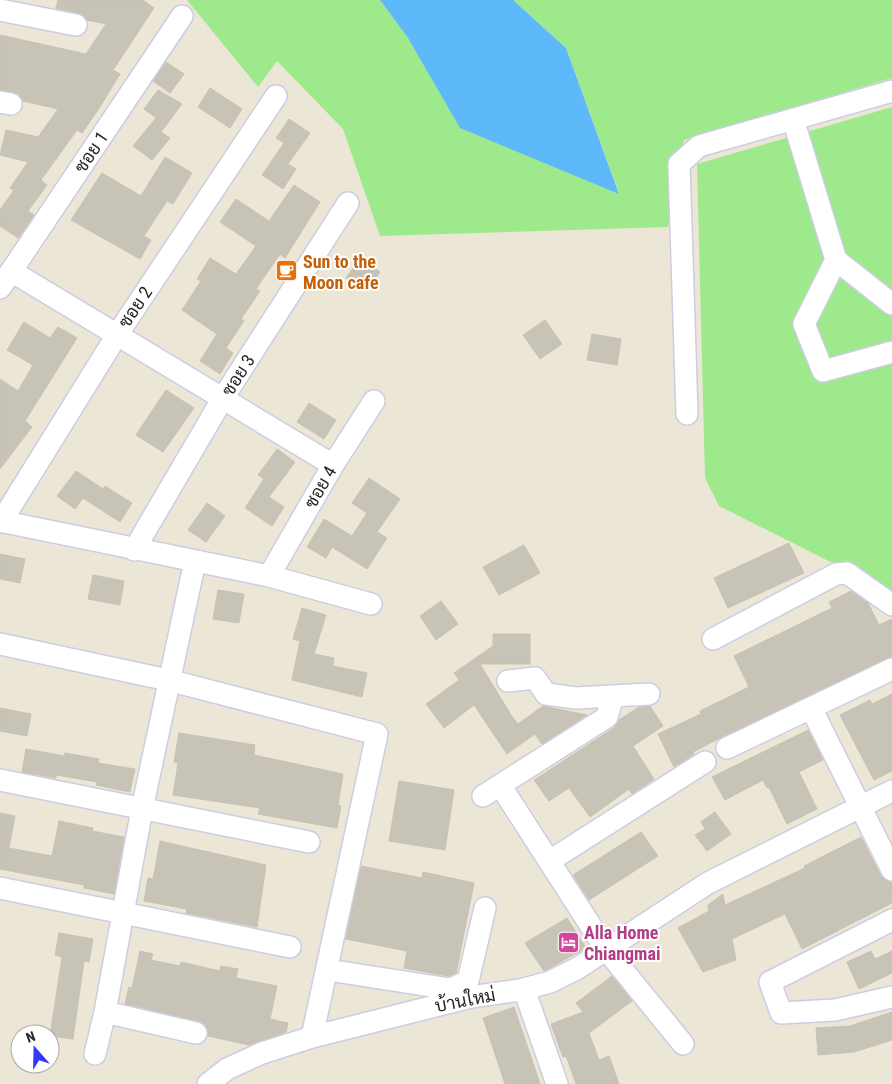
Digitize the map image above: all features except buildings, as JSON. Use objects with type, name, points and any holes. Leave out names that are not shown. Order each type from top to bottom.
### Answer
[{"type":"street","points":[[0,10],[76,24]]},
{"type":"street","name":"ซอย 1","points":[[5,280],[182,16]]},
{"type":"street","points":[[687,414],[680,164],[699,146],[892,91]]},
{"type":"street","name":"ซอย 2","points":[[1,521],[116,335],[276,96]]},
{"type":"street","points":[[793,119],[836,260],[892,304]]},
{"type":"street","name":"ซอย 3","points":[[134,550],[223,398],[348,203]]},
{"type":"street","points":[[836,260],[804,324],[823,371],[892,352]]},
{"type":"street","points":[[5,280],[116,335],[334,465]]},
{"type":"street","name":"ซอย 4","points":[[269,576],[374,401]]},
{"type":"street","points":[[1,521],[134,550],[269,576],[371,604]]},
{"type":"street","points":[[95,1054],[106,1012],[142,809],[194,561]]},
{"type":"street","points":[[713,639],[836,574],[847,573],[892,605]]},
{"type":"street","points":[[0,644],[168,680],[377,734],[328,970],[312,1037]]},
{"type":"street","points":[[727,748],[892,669]]},
{"type":"street","points":[[508,681],[535,678],[546,694],[576,698],[649,694]]},
{"type":"street","points":[[613,696],[608,717],[491,790],[551,860],[606,948],[683,1044]]},
{"type":"street","points":[[811,708],[892,870]]},
{"type":"street","points":[[551,860],[705,762]]},
{"type":"street","points":[[0,780],[309,842]]},
{"type":"street","name":"บ้านใหม่","points":[[208,1084],[227,1069],[262,1053],[312,1037],[471,997],[524,989],[550,982],[578,968],[708,883],[860,808],[892,790]]},
{"type":"street","points":[[0,888],[290,947]]},
{"type":"street","points":[[328,970],[450,989],[468,981],[485,908]]},
{"type":"street","points":[[892,920],[770,982],[782,1013],[835,1010],[892,997]]},
{"type":"street","points":[[524,989],[557,1084]]},
{"type":"street","points":[[106,1012],[196,1033]]},
{"type":"green space","points":[[187,0],[380,0],[408,38],[619,193],[566,48],[513,0],[892,0],[892,78],[684,140],[668,227],[380,236],[343,129],[277,61],[258,87]]},
{"type":"green space","points":[[892,107],[892,593],[719,506],[705,478],[697,164]]},
{"type":"water","points":[[380,0],[513,0],[566,48],[619,194],[460,128],[408,38]]},
{"type":"place","name":"Sun to the Moon cafe","points":[[287,271]]},
{"type":"place","name":"Alla Home Chiangmai","points":[[568,942]]}]
